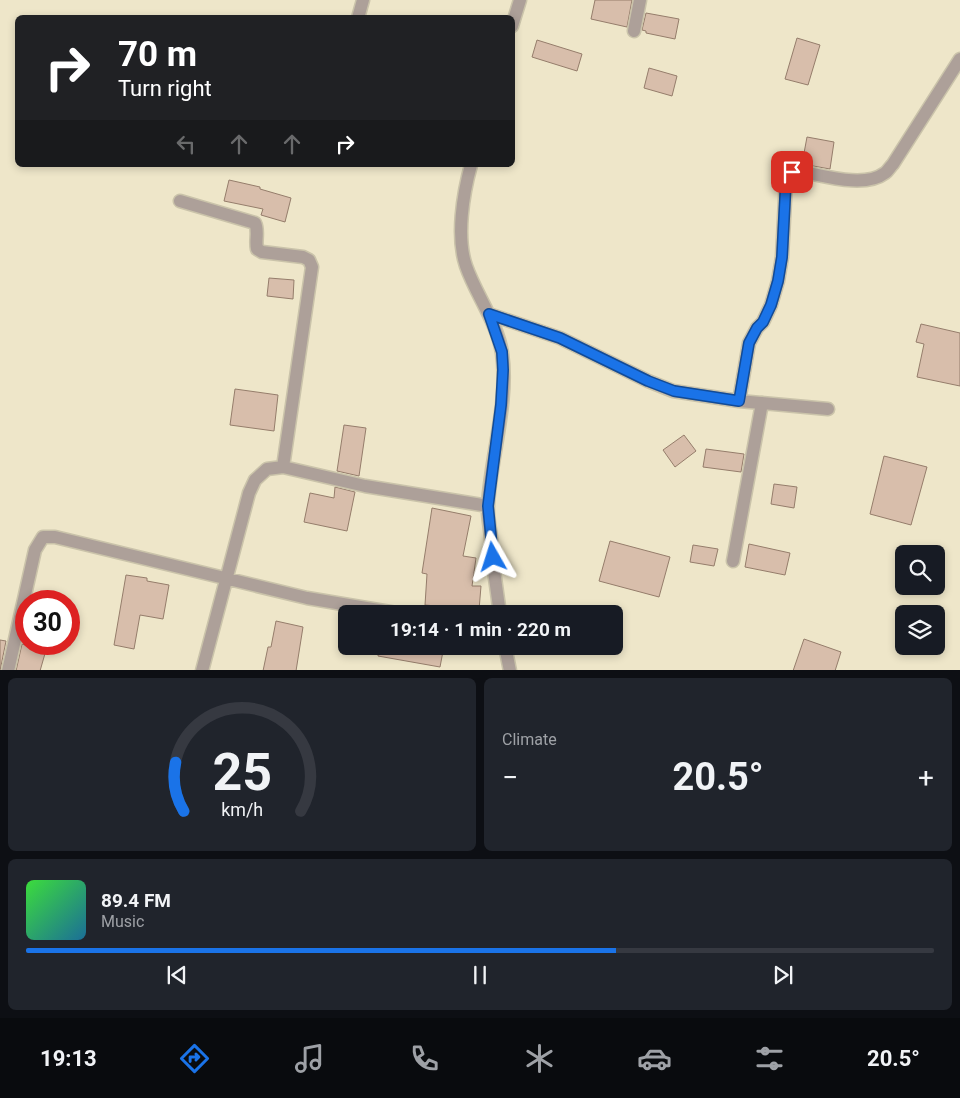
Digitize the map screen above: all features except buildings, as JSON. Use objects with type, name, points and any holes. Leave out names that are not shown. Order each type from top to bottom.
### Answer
[{"type":"street","points":[[359,15],[363,0]]},
{"type":"street","points":[[515,16],[520,0]]},
{"type":"street","points":[[634,32],[640,0]]},
{"type":"street","points":[[739,401],[749,343],[752,335],[767,314],[778,281],[782,257],[786,180],[789,175],[792,172],[798,171],[853,181],[872,180],[885,173],[893,164],[960,59]]},
{"type":"street","points":[[470,167],[462,222],[462,249],[466,266],[489,314],[502,352],[501,405],[488,506],[499,605]]},
{"type":"street","points":[[180,201],[256,222],[256,244],[258,249],[262,252],[303,257],[309,260],[312,267],[283,467]]},
{"type":"street","points":[[489,314],[560,338],[648,381],[674,391],[739,401],[828,410]]},
{"type":"street","points":[[733,561],[762,403]]},
{"type":"street","points":[[202,670],[249,493],[255,480],[267,469],[283,467],[365,486],[488,506]]},
{"type":"street","points":[[8,670],[35,550],[43,537],[55,537],[227,580],[307,598],[349,605]]},
{"type":"street","points":[[507,655],[510,670]]},
{"type":"route","points":[[493,557],[488,506],[501,405],[503,370],[502,352],[489,314],[560,338],[648,381],[674,391],[739,401],[749,343],[752,335],[763,322],[771,305],[778,281],[782,257],[786,180],[792,172]]}]
